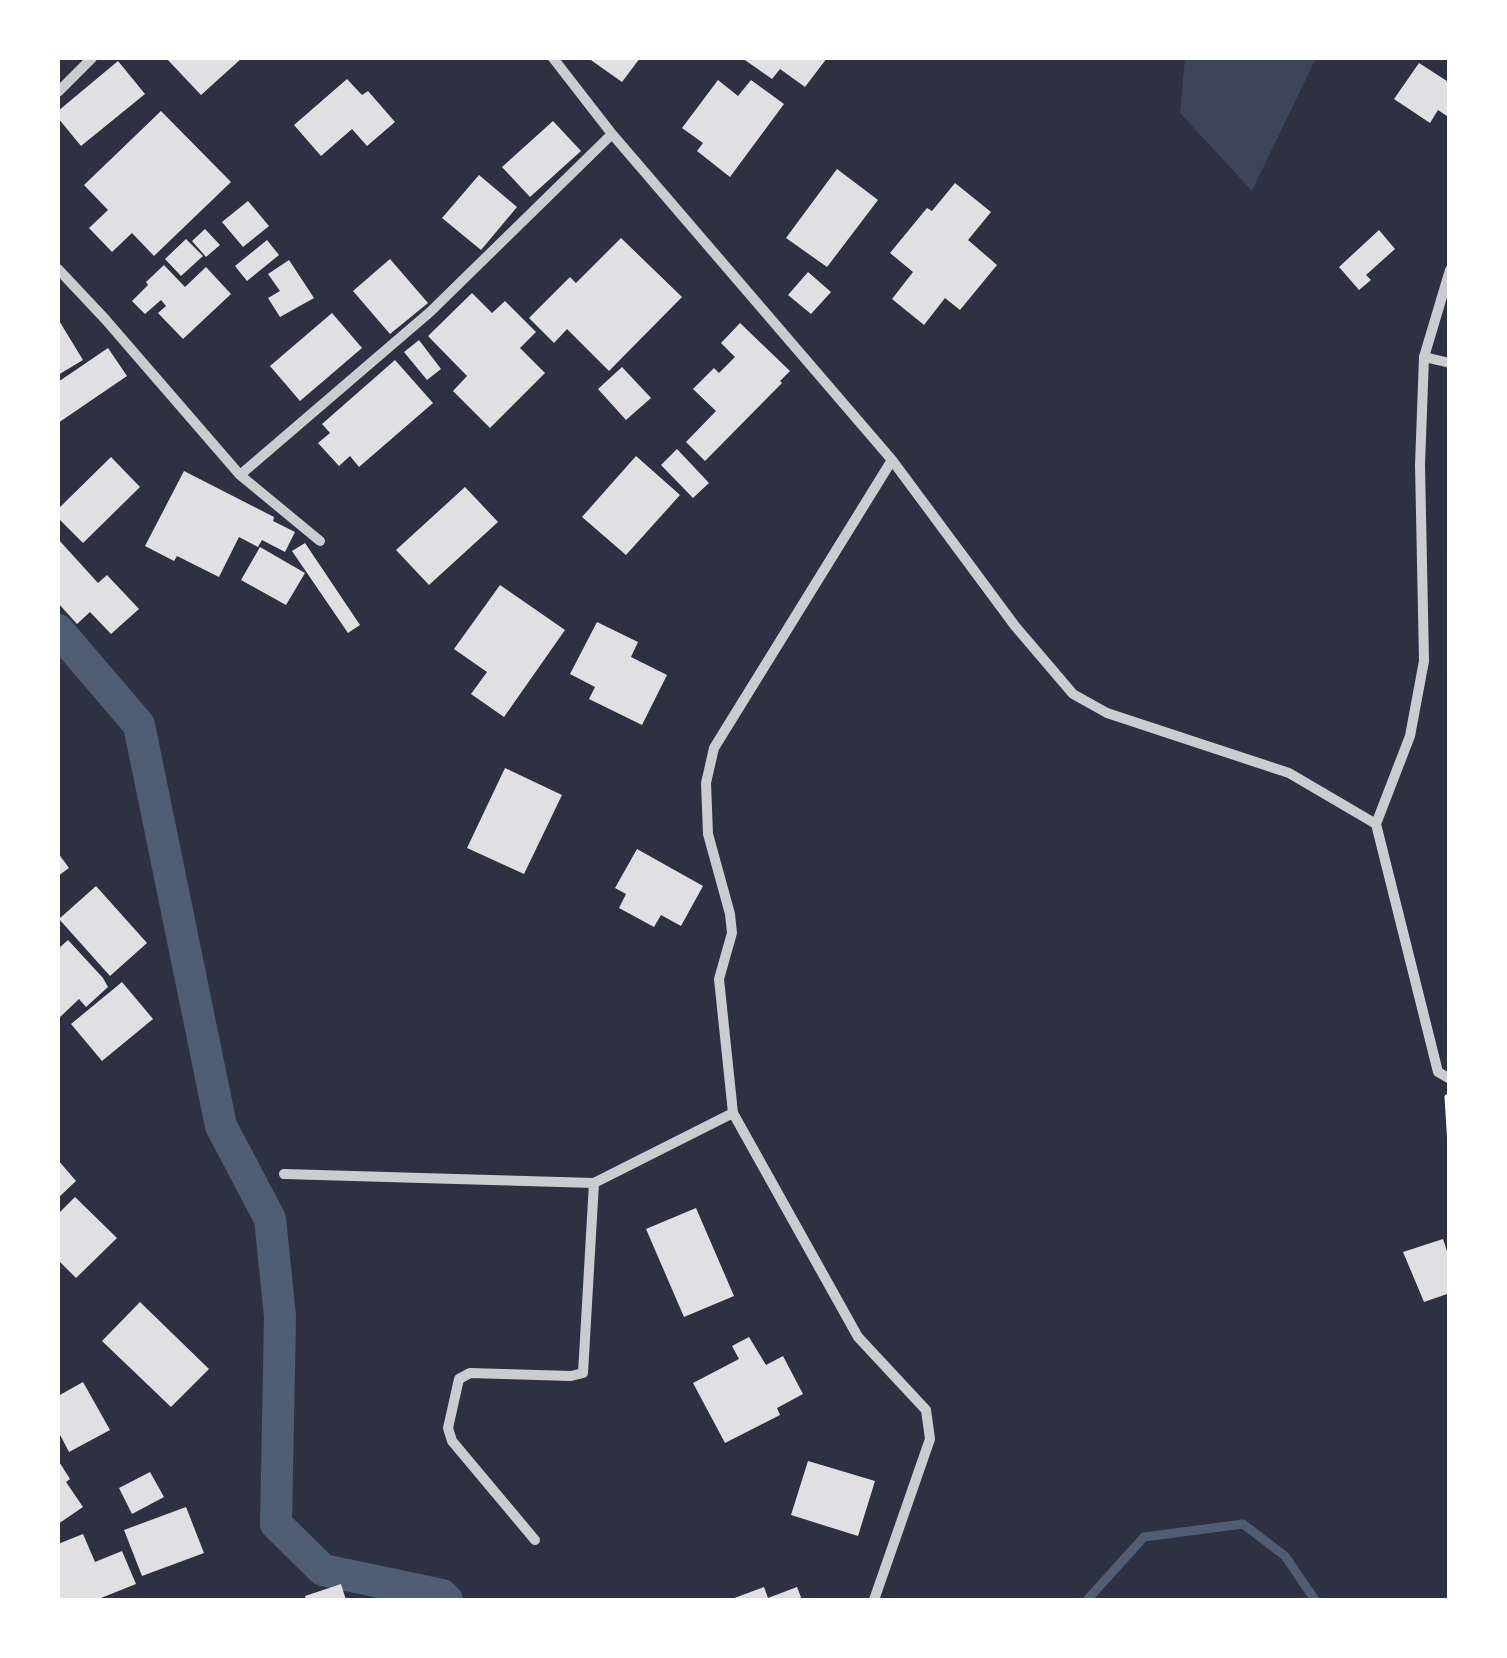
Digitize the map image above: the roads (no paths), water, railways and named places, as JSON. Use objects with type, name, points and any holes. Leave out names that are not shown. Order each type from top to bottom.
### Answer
[{"type":"street","points":[[58,92],[92,58]]},
{"type":"street","points":[[552,58],[612,134],[892,460],[1015,626],[1073,694],[1108,713],[1289,773],[1376,824]]},
{"type":"street","points":[[240,476],[430,312],[612,134]]},
{"type":"street","points":[[58,268],[106,318],[240,476],[320,541]]},
{"type":"street","points":[[1450,270],[1424,357],[1420,465],[1424,661],[1410,736],[1376,824],[1438,1072],[1450,1079]]},
{"type":"street","points":[[1424,357],[1450,363]]},
{"type":"street","points":[[874,1600],[930,1439],[926,1410],[858,1337],[732,1113],[719,979],[732,933],[708,834],[706,783],[714,748],[892,460]]},
{"type":"street","points":[[284,1174],[594,1182],[732,1113]]},
{"type":"street","points":[[534,1540],[452,1441],[448,1428],[460,1379],[470,1373],[571,1376],[583,1372],[594,1182]]},
{"type":"waterway","points":[[58,630],[139,725],[221,1126],[270,1219],[280,1316],[276,1524],[323,1570],[442,1595],[447,1600]]},
{"type":"waterway","points":[[1087,1600],[1144,1537],[1243,1524],[1285,1556],[1315,1600]]}]
